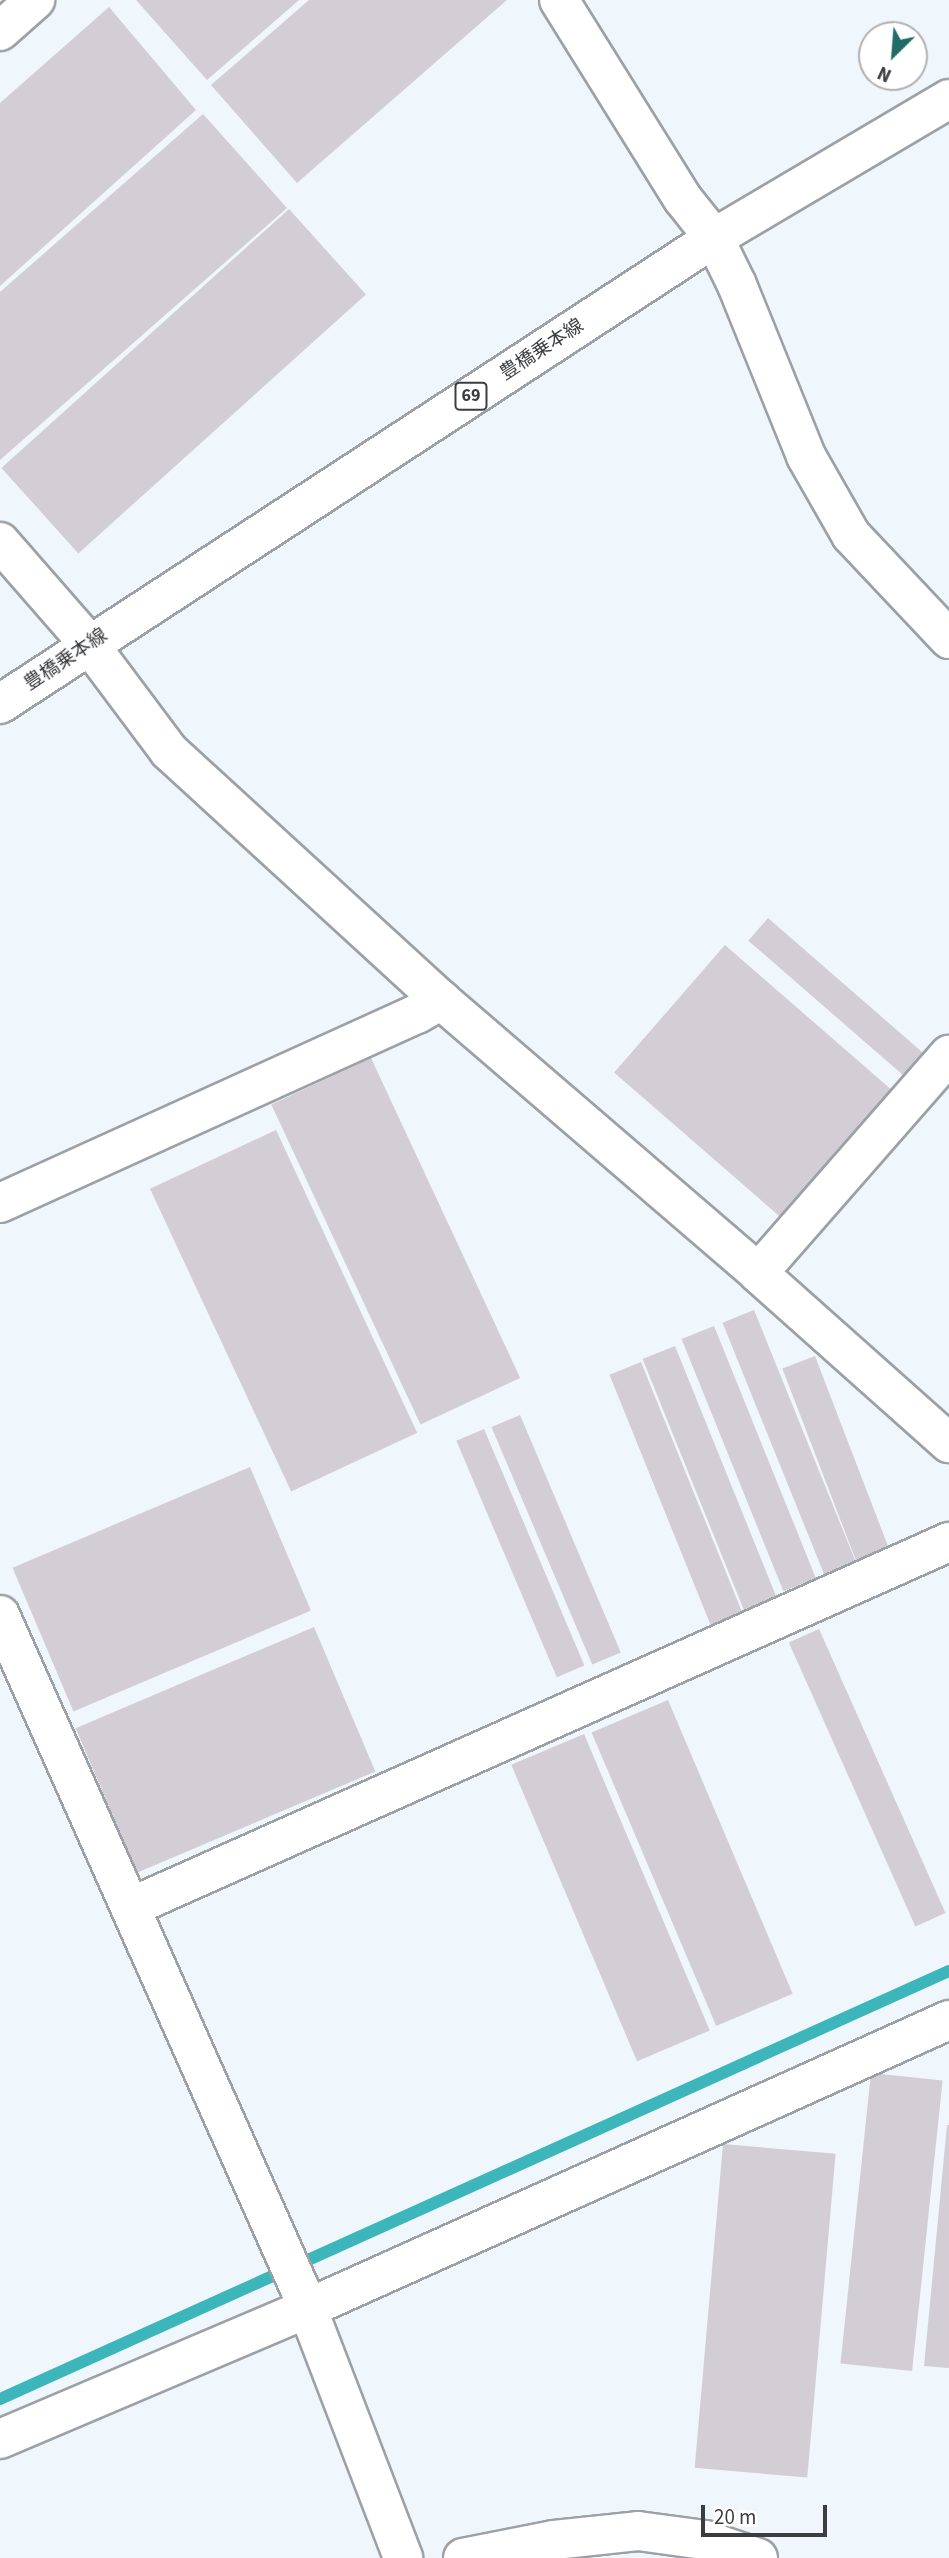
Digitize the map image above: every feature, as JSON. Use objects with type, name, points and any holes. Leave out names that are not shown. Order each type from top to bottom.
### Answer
[{"type":"street","points":[[0,31],[35,0]]},
{"type":"street","points":[[559,0],[683,199],[714,239],[737,285],[806,456],[851,535],[949,639]]},
{"type":"street","name":"豊橋乗本線","points":[[0,704],[714,239],[949,99]]},
{"type":"street","points":[[0,542],[89,644],[169,751],[441,1000],[758,1273],[949,1443]]},
{"type":"street","points":[[0,1203],[417,1014],[441,1000]]},
{"type":"street","points":[[758,1273],[949,1055]]},
{"type":"street","points":[[131,1907],[949,1542]]},
{"type":"street","points":[[0,1615],[283,2251],[403,2558]]},
{"type":"street","points":[[0,2440],[303,2299],[949,2020]]},
{"type":"street","points":[[463,2558],[554,2540],[638,2530],[705,2540],[758,2558]]},
{"type":"building","points":[[136,0],[299,0],[207,80]]},
{"type":"building","points":[[309,0],[507,0],[297,183],[211,85]]},
{"type":"building","points":[[109,7],[196,110],[0,286],[0,103]]},
{"type":"building","points":[[203,114],[287,208],[0,460],[0,292]]},
{"type":"building","points":[[289,209],[366,294],[78,553],[1,468]]},
{"type":"building","points":[[768,918],[931,1060],[911,1082],[748,941]]},
{"type":"building","points":[[725,945],[894,1092],[783,1220],[614,1073]]},
{"type":"building","points":[[371,1058],[520,1378],[420,1424],[271,1104]]},
{"type":"building","points":[[276,1130],[417,1433],[291,1491],[150,1189]]},
{"type":"building","points":[[754,1310],[856,1561],[824,1574],[722,1323]]},
{"type":"building","points":[[714,1326],[816,1578],[783,1591],[682,1339]]},
{"type":"building","points":[[675,1346],[777,1597],[744,1610],[643,1359]]},
{"type":"building","points":[[815,1356],[889,1548],[856,1561],[782,1369]]},
{"type":"building","points":[[641,1362],[742,1612],[711,1625],[609,1375]]},
{"type":"building","points":[[520,1415],[621,1652],[592,1665],[491,1427]]},
{"type":"building","points":[[484,1429],[584,1666],[557,1677],[456,1441]]},
{"type":"building","points":[[250,1467],[311,1611],[73,1711],[13,1568]]},
{"type":"building","points":[[314,1627],[375,1772],[137,1873],[76,1728]]},
{"type":"building","points":[[819,1629],[945,1913],[915,1927],[789,1642]]},
{"type":"building","points":[[668,1700],[793,1994],[716,2026],[592,1732]]},
{"type":"building","points":[[584,1734],[710,2030],[637,2061],[511,1765]]},
{"type":"building","points":[[871,2073],[943,2081],[912,2371],[840,2363]]},
{"type":"building","points":[[949,2125],[949,2368],[924,2366]]},
{"type":"building","points":[[723,2144],[836,2154],[807,2478],[695,2468]]},
{"type":"waterway","points":[[0,2399],[949,1971]]}]
